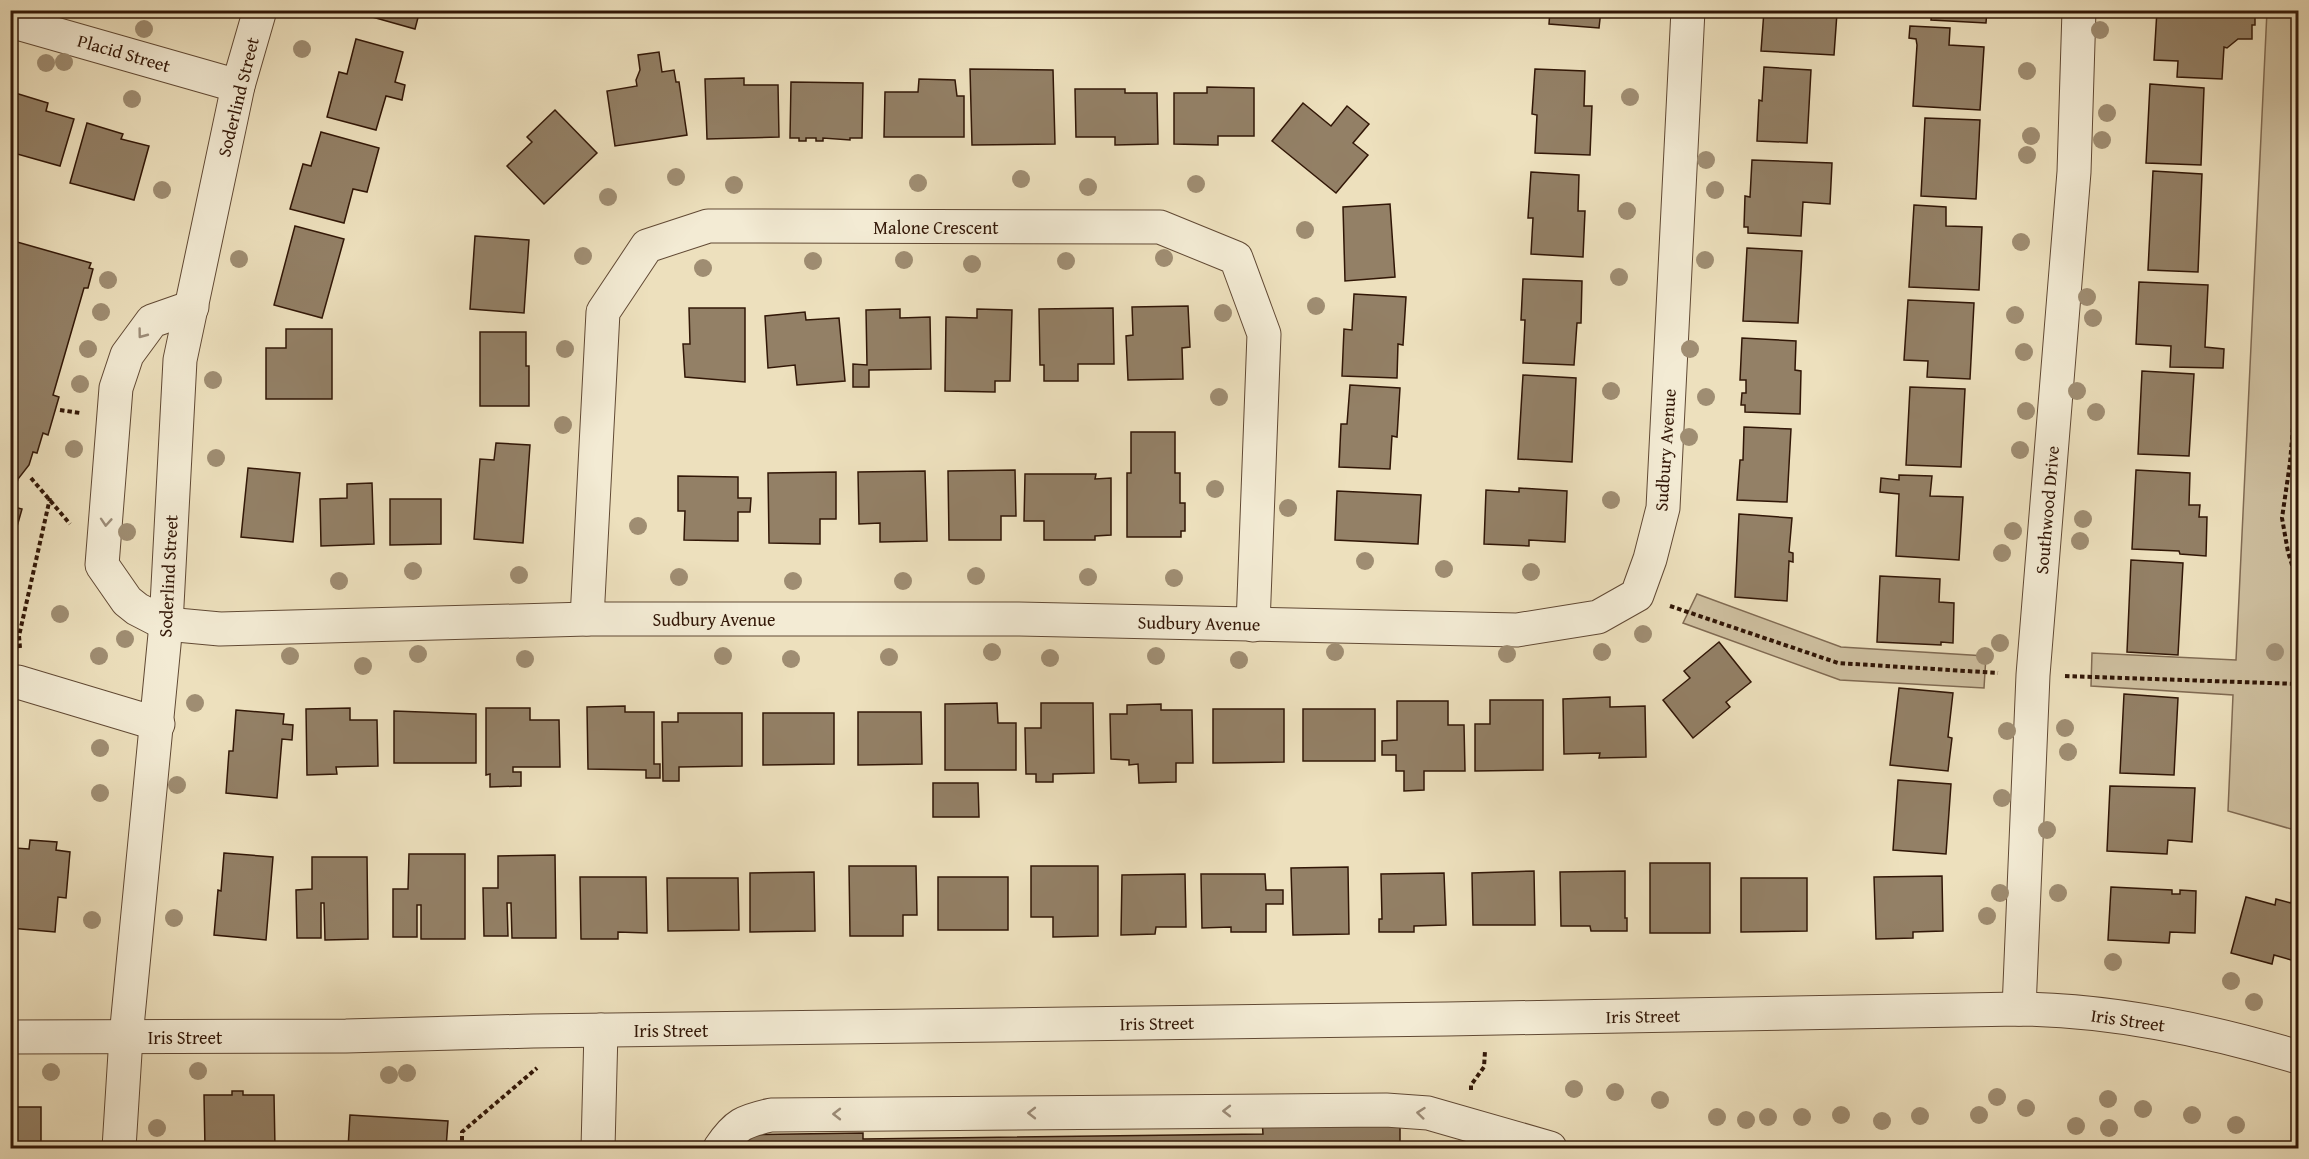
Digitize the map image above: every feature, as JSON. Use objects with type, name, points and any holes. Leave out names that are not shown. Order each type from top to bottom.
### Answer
[{"type":"street","name":"Soderlind Street","points":[[119,1149],[126,1037],[166,624],[180,360],[238,86],[260,10]]},
{"type":"street","name":"Sudbury Avenue","points":[[166,624],[220,629],[587,619],[1019,619],[1517,630],[1598,618],[1637,595],[1650,558],[1663,508],[1688,10]]},
{"type":"street","name":"Southwood Drive","points":[[2019,1009],[2033,675],[2074,172],[2079,10]]},
{"type":"street","name":"Placid Street","points":[[10,21],[238,86]]},
{"type":"street","name":"Malone Crescent","points":[[587,619],[603,312],[647,246],[708,226],[1160,227],[1236,258],[1264,334],[1253,625]]},
{"type":"street","points":[[166,624],[127,601],[102,565],[116,388],[127,355],[152,321],[192,307]]},
{"type":"street","points":[[18,682],[158,723]]},
{"type":"street","name":"Iris Street","points":[[10,1037],[346,1036],[601,1030],[2052,1009],[2141,1019],[2298,1057]]},
{"type":"street","points":[[598,1149],[601,1030]]},
{"type":"street","points":[[720,1149],[744,1121],[771,1115],[1386,1110],[1428,1113],[1550,1149]]},
{"type":"path","points":[[2298,368],[2290,463],[2282,518],[2288,552],[2298,584]]},
{"type":"path","points":[[31,478],[50,498],[102,565]]},
{"type":"path","points":[[18,682],[21,662],[20,636],[50,498]]},
{"type":"path","points":[[1637,595],[1838,663],[2033,675],[2296,685]]},
{"type":"path","points":[[2298,646],[2296,685],[2298,689]]},
{"type":"path","points":[[462,1149],[462,1132],[537,1068]]},
{"type":"shaded area","points":[[2267,11],[2298,11],[2298,831],[2228,811],[2233,695],[2091,686],[2092,653],[2236,660]]},
{"type":"shaded area","points":[[1697,594],[1841,647],[1986,656],[1984,688],[1840,680],[1683,623]]},
{"type":"building","points":[[366,10],[420,10],[415,29],[365,15]]},
{"type":"building","points":[[1550,10],[1601,10],[1599,28],[1549,24]]},
{"type":"building","points":[[1813,10],[1837,13],[1834,55],[1761,51],[1764,11]]},
{"type":"building","points":[[1932,10],[1987,10],[1986,23],[1931,20]]},
{"type":"building","points":[[2157,10],[2253,10],[2255,11],[2255,25],[2252,25],[2252,39],[2238,39],[2227,48],[2224,47],[2222,79],[2177,77],[2178,61],[2154,60]]},
{"type":"building","points":[[1910,26],[1950,28],[1949,45],[1984,47],[1980,110],[1913,106],[1917,45],[1916,39],[1909,38]]},
{"type":"building","points":[[356,39],[403,52],[395,82],[405,85],[402,100],[386,96],[376,130],[327,117],[339,72],[347,74]]},
{"type":"building","points":[[659,52],[662,72],[674,70],[676,82],[679,82],[687,135],[615,146],[607,91],[637,86],[636,80],[640,70],[638,55]]},
{"type":"building","points":[[1764,67],[1811,70],[1807,143],[1757,141],[1759,100],[1762,101]]},
{"type":"building","points":[[970,69],[1053,70],[1055,144],[972,145]]},
{"type":"building","points":[[1535,69],[1585,71],[1584,106],[1592,106],[1590,155],[1535,153],[1537,115],[1532,114]]},
{"type":"building","points":[[744,78],[744,85],[778,85],[779,137],[707,139],[705,79]]},
{"type":"building","points":[[919,79],[955,80],[957,96],[964,96],[964,137],[884,137],[885,92],[918,92]]},
{"type":"building","points":[[791,82],[863,83],[862,138],[850,138],[850,140],[823,138],[823,141],[816,141],[816,138],[806,138],[806,141],[799,141],[799,138],[790,138]]},
{"type":"building","points":[[2150,84],[2204,88],[2201,165],[2146,163]]},
{"type":"building","points":[[1207,87],[1254,88],[1254,136],[1218,136],[1218,145],[1174,144],[1174,93],[1207,93]]},
{"type":"building","points":[[1075,89],[1125,89],[1125,93],[1157,93],[1158,144],[1115,145],[1115,137],[1076,137]]},
{"type":"building","points":[[12,92],[48,103],[46,111],[74,119],[60,166],[10,152]]},
{"type":"building","points":[[1303,103],[1331,126],[1347,106],[1369,124],[1353,143],[1368,155],[1336,193],[1272,141]]},
{"type":"building","points":[[555,110],[597,153],[544,204],[507,166],[532,142],[527,137]]},
{"type":"building","points":[[1925,118],[1980,120],[1976,199],[1921,196]]},
{"type":"building","points":[[87,123],[123,134],[121,139],[149,146],[134,200],[70,183]]},
{"type":"building","points":[[321,132],[379,148],[367,192],[353,189],[344,223],[290,209],[303,164],[311,166]]},
{"type":"building","points":[[1752,160],[1832,163],[1830,204],[1803,202],[1801,236],[1748,233],[1748,227],[1744,227],[1745,196],[1750,197]]},
{"type":"building","points":[[2153,171],[2202,174],[2198,272],[2148,270]]},
{"type":"building","points":[[1531,172],[1579,175],[1578,211],[1585,211],[1583,257],[1531,254],[1533,218],[1528,218]]},
{"type":"building","points":[[1390,204],[1395,277],[1345,281],[1343,207]]},
{"type":"building","points":[[1914,205],[1946,207],[1946,226],[1982,227],[1979,290],[1909,287]]},
{"type":"building","points":[[295,226],[344,239],[322,318],[274,305]]},
{"type":"building","points":[[475,236],[529,240],[524,313],[470,309]]},
{"type":"building","points":[[10,240],[91,263],[89,268],[93,269],[88,288],[84,288],[53,395],[59,397],[48,435],[43,433],[37,453],[33,452],[29,465],[18,479],[10,506]]},
{"type":"building","points":[[1747,248],[1802,251],[1798,323],[1743,321]]},
{"type":"building","points":[[1523,279],[1582,281],[1581,323],[1577,323],[1574,365],[1523,363],[1525,320],[1521,320]]},
{"type":"building","points":[[2139,282],[2208,285],[2205,347],[2224,349],[2223,368],[2170,367],[2171,346],[2136,344]]},
{"type":"building","points":[[1354,294],[1406,297],[1403,345],[1398,344],[1397,378],[1342,376],[1344,329],[1352,330]]},
{"type":"building","points":[[1908,300],[1974,303],[1970,379],[1927,377],[1928,361],[1904,360]]},
{"type":"building","points":[[1188,306],[1190,347],[1182,348],[1183,379],[1128,380],[1126,336],[1133,335],[1132,307]]},
{"type":"building","points":[[689,308],[745,308],[745,382],[685,377],[683,344],[690,344]]},
{"type":"building","points":[[1113,308],[1114,364],[1078,364],[1078,381],[1044,381],[1044,365],[1040,365],[1039,309]]},
{"type":"building","points":[[900,309],[900,318],[930,317],[931,369],[869,370],[869,387],[853,387],[853,364],[867,365],[866,310]]},
{"type":"building","points":[[977,309],[1012,310],[1010,381],[995,381],[995,392],[945,391],[946,317],[977,318]]},
{"type":"building","points":[[805,312],[806,320],[839,318],[845,381],[797,385],[795,365],[768,368],[765,316]]},
{"type":"building","points":[[286,329],[332,329],[332,399],[266,399],[266,348],[286,348]]},
{"type":"building","points":[[480,332],[526,332],[529,406],[480,406]]},
{"type":"building","points":[[1742,338],[1796,341],[1795,370],[1801,371],[1800,414],[1745,412],[1745,405],[1741,405],[1742,393],[1746,393],[1746,380],[1740,380]]},
{"type":"building","points":[[2142,371],[2194,374],[2189,456],[2138,454]]},
{"type":"building","points":[[1523,375],[1576,378],[1572,462],[1518,459]]},
{"type":"building","points":[[1350,385],[1400,388],[1397,437],[1392,436],[1390,469],[1339,467],[1341,424],[1347,424]]},
{"type":"building","points":[[1910,387],[1965,389],[1961,467],[1906,465]]},
{"type":"building","points":[[1744,427],[1791,429],[1787,502],[1737,500],[1740,460],[1743,460]]},
{"type":"building","points":[[1131,432],[1175,432],[1175,473],[1180,473],[1180,503],[1185,503],[1185,531],[1181,531],[1181,537],[1127,537],[1127,473],[1131,473]]},
{"type":"building","points":[[496,443],[530,445],[523,543],[474,539],[480,459],[494,460]]},
{"type":"building","points":[[248,468],[300,473],[293,542],[241,537]]},
{"type":"building","points":[[1015,470],[1016,516],[1001,516],[1001,540],[949,540],[948,471]]},
{"type":"building","points":[[2136,470],[2190,473],[2189,505],[2200,505],[2199,517],[2207,517],[2206,556],[2180,554],[2179,551],[2132,549]]},
{"type":"building","points":[[925,471],[927,541],[880,542],[880,523],[859,524],[858,472]]},
{"type":"building","points":[[836,472],[836,519],[820,519],[820,544],[769,543],[768,473]]},
{"type":"building","points":[[1025,474],[1096,474],[1095,479],[1111,478],[1111,535],[1095,536],[1095,540],[1044,540],[1044,521],[1024,521]]},
{"type":"building","points":[[1899,475],[1932,476],[1930,496],[1963,497],[1959,560],[1896,556],[1899,494],[1880,492],[1881,478],[1899,480]]},
{"type":"building","points":[[678,476],[738,477],[738,498],[751,498],[750,512],[738,512],[738,541],[684,540],[685,511],[678,511]]},
{"type":"building","points":[[372,483],[374,544],[321,546],[320,499],[347,498],[347,484]]},
{"type":"building","points":[[1519,488],[1567,491],[1565,542],[1529,540],[1529,546],[1484,544],[1486,490],[1519,492]]},
{"type":"building","points":[[1337,491],[1421,495],[1418,544],[1335,540]]},
{"type":"building","points":[[390,499],[441,499],[441,544],[390,545]]},
{"type":"building","points":[[10,506],[22,509],[10,551]]},
{"type":"building","points":[[1739,514],[1792,518],[1789,552],[1793,553],[1793,562],[1789,561],[1787,601],[1735,597]]},
{"type":"building","points":[[2131,560],[2183,563],[2178,655],[2127,652]]},
{"type":"building","points":[[1880,576],[1940,579],[1939,602],[1954,603],[1953,643],[1941,642],[1941,645],[1877,642]]},
{"type":"building","points":[[1719,642],[1751,682],[1726,702],[1730,707],[1693,738],[1663,700],[1690,678],[1684,671]]},
{"type":"building","points":[[1899,688],[1953,693],[1948,737],[1952,738],[1948,771],[1890,765]]},
{"type":"building","points":[[2124,694],[2178,698],[2174,775],[2120,773]]},
{"type":"building","points":[[1610,697],[1610,707],[1645,706],[1646,757],[1599,758],[1600,753],[1564,754],[1563,699]]},
{"type":"building","points":[[1490,700],[1543,700],[1543,770],[1475,771],[1475,724],[1490,724]]},
{"type":"building","points":[[1397,701],[1448,701],[1448,725],[1464,725],[1465,771],[1424,771],[1424,790],[1404,791],[1404,771],[1396,771],[1396,755],[1382,755],[1382,741],[1397,740]]},
{"type":"building","points":[[997,703],[998,723],[1016,723],[1016,770],[945,770],[945,704]]},
{"type":"building","points":[[1041,703],[1093,703],[1094,773],[1053,774],[1053,782],[1036,782],[1036,774],[1026,774],[1025,728],[1041,728]]},
{"type":"building","points":[[1161,704],[1161,710],[1192,710],[1193,763],[1176,763],[1176,782],[1139,783],[1138,764],[1129,765],[1129,760],[1111,759],[1110,714],[1127,714],[1127,705]]},
{"type":"building","points":[[625,706],[625,712],[654,712],[654,764],[660,764],[660,778],[646,778],[646,770],[588,769],[587,707]]},
{"type":"building","points":[[350,708],[350,720],[377,720],[378,766],[336,767],[337,774],[307,775],[306,709]]},
{"type":"building","points":[[486,708],[530,708],[530,720],[559,720],[560,767],[513,767],[513,772],[521,772],[521,786],[490,787],[490,774],[486,775]]},
{"type":"building","points":[[1213,709],[1284,709],[1284,762],[1213,763]]},
{"type":"building","points":[[1303,709],[1375,709],[1375,761],[1303,761]]},
{"type":"building","points":[[236,710],[284,714],[283,724],[293,725],[292,740],[282,739],[277,798],[226,793],[229,751],[233,751]]},
{"type":"building","points":[[394,711],[476,714],[476,763],[394,763]]},
{"type":"building","points":[[858,712],[921,712],[922,764],[858,765]]},
{"type":"building","points":[[678,713],[742,713],[742,766],[679,767],[679,781],[663,781],[662,722],[678,722]]},
{"type":"building","points":[[763,713],[834,713],[834,764],[763,765]]},
{"type":"building","points":[[1898,780],[1951,784],[1946,854],[1893,850]]},
{"type":"building","points":[[933,783],[978,783],[979,817],[933,817]]},
{"type":"building","points":[[2110,786],[2195,788],[2192,842],[2168,840],[2167,854],[2107,851]]},
{"type":"building","points":[[30,840],[57,842],[56,850],[70,852],[66,898],[58,897],[55,932],[10,928],[10,881],[13,881],[15,848],[29,849]]},
{"type":"building","points":[[224,853],[273,857],[266,940],[214,935]]},
{"type":"building","points":[[409,854],[465,854],[465,939],[421,939],[421,905],[417,905],[417,937],[393,937],[393,889],[408,889]]},
{"type":"building","points":[[555,855],[556,938],[512,938],[511,903],[507,903],[508,936],[484,936],[483,888],[498,888],[498,856]]},
{"type":"building","points":[[312,857],[367,857],[368,939],[325,940],[324,903],[321,903],[321,938],[297,938],[296,890],[312,889]]},
{"type":"building","points":[[1650,863],[1710,863],[1710,933],[1650,933]]},
{"type":"building","points":[[849,866],[916,866],[917,915],[903,915],[903,936],[850,936]]},
{"type":"building","points":[[1031,866],[1098,866],[1098,936],[1053,937],[1053,917],[1031,917]]},
{"type":"building","points":[[1348,867],[1349,934],[1293,935],[1291,868]]},
{"type":"building","points":[[1534,871],[1535,925],[1473,925],[1472,873]]},
{"type":"building","points":[[1625,871],[1627,931],[1591,931],[1590,926],[1561,926],[1560,872]]},
{"type":"building","points":[[814,872],[815,931],[750,932],[750,873]]},
{"type":"building","points":[[1444,873],[1446,925],[1414,926],[1414,932],[1379,932],[1379,919],[1382,919],[1381,874]]},
{"type":"building","points":[[1185,874],[1186,927],[1156,927],[1155,934],[1121,935],[1122,875]]},
{"type":"building","points":[[1201,874],[1265,874],[1266,890],[1283,890],[1283,904],[1266,904],[1266,932],[1231,932],[1231,927],[1202,928]]},
{"type":"building","points":[[1942,876],[1943,931],[1913,932],[1913,938],[1876,939],[1874,877]]},
{"type":"building","points":[[580,877],[646,877],[647,933],[618,932],[618,939],[581,939]]},
{"type":"building","points":[[938,877],[1008,877],[1008,930],[938,930]]},
{"type":"building","points":[[667,878],[738,878],[739,930],[668,931]]},
{"type":"building","points":[[1741,878],[1807,878],[1807,931],[1741,932]]},
{"type":"building","points":[[2111,887],[2172,890],[2172,894],[2180,894],[2180,890],[2196,891],[2195,933],[2170,932],[2169,943],[2108,940]]},
{"type":"building","points":[[2295,888],[2298,888],[2298,962],[2274,955],[2272,964],[2231,953],[2246,897],[2275,905],[2276,899],[2291,903]]},
{"type":"building","points":[[232,1091],[243,1091],[243,1095],[274,1095],[275,1148],[205,1148],[204,1095],[232,1095]]},
{"type":"building","points":[[10,1107],[41,1107],[41,1148],[10,1148]]},
{"type":"building","points":[[350,1115],[448,1121],[446,1148],[348,1148]]},
{"type":"building","points":[[1400,1117],[1400,1148],[738,1148],[738,1135],[863,1133],[863,1139],[1263,1134],[1262,1119]]}]
